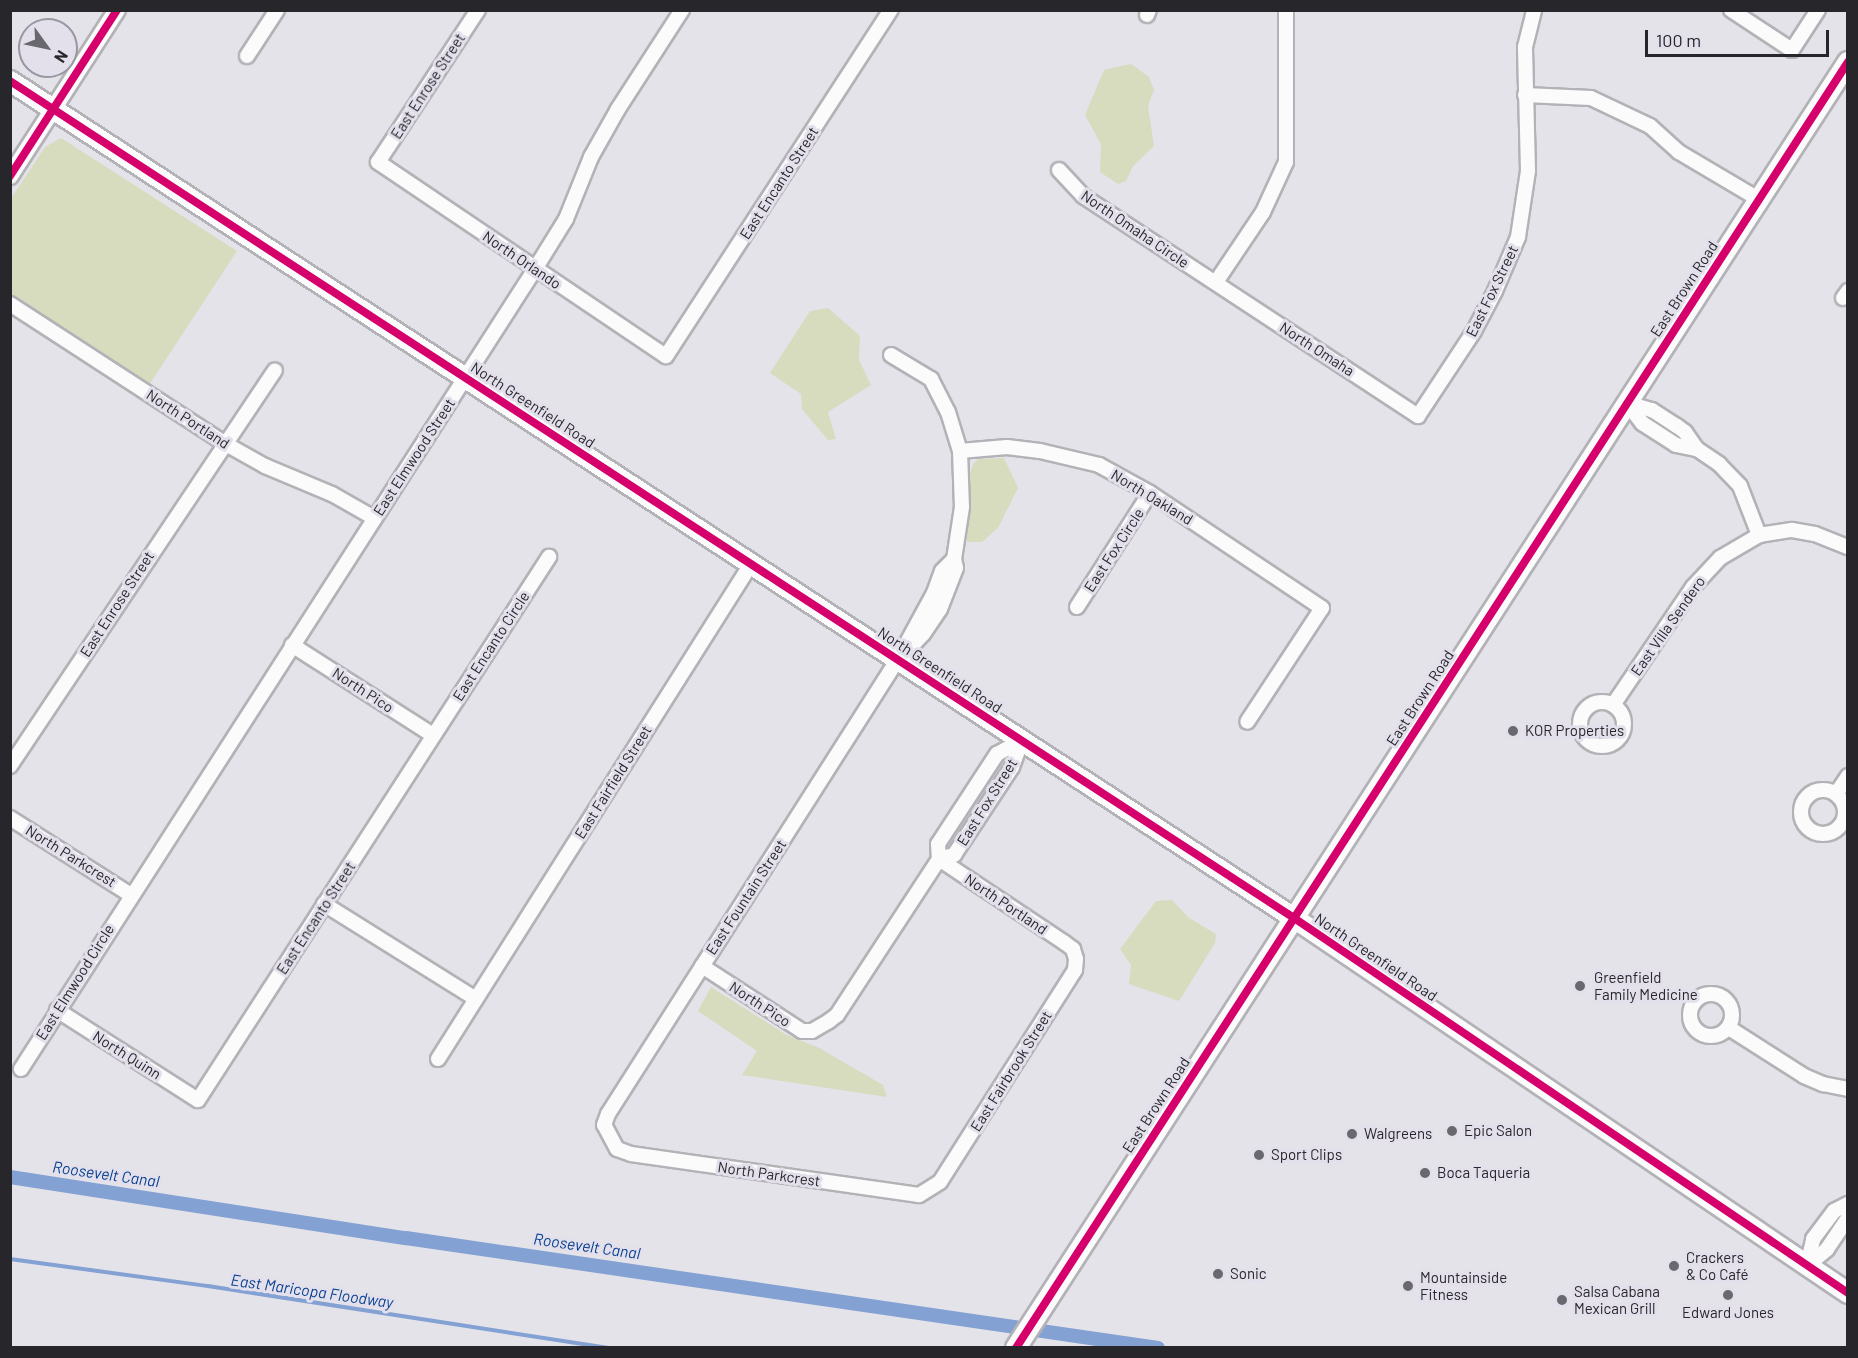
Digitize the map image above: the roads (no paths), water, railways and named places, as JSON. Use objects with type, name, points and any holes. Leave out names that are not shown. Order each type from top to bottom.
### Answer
[{"type":"main road","name":"East Brown Road","points":[[1024,1335],[1848,62]]},
{"type":"main road","name":"North Greenfield Road","points":[[10,81],[1294,918],[1848,1293]]},
{"type":"street","points":[[247,57],[277,10]]},
{"type":"street","name":"East Enrose Street","points":[[378,162],[478,10]]},
{"type":"street","name":"East Elmwood Street","points":[[131,895],[535,269],[566,219],[591,157],[618,109],[682,10]]},
{"type":"street","name":"East Encanto Street","points":[[666,356],[891,10]]},
{"type":"street","points":[[1216,282],[1263,212],[1286,162],[1286,10]]},
{"type":"street","name":"East Fox Street","points":[[1418,416],[1474,331],[1518,237],[1527,171],[1525,47],[1534,10]]},
{"type":"street","points":[[1731,10],[1792,50],[1818,10]]},
{"type":"street","points":[[10,176],[54,109],[111,12]]},
{"type":"street","points":[[1525,95],[1591,98],[1650,126],[1679,152],[1758,199]]},
{"type":"street","name":"North Orlando","points":[[378,162],[666,356]]},
{"type":"street","name":"North Omaha Circle","points":[[1059,170],[1083,196],[1216,282]]},
{"type":"street","name":"North Omaha","points":[[1216,282],[1418,416]]},
{"type":"street","name":"North Portland","points":[[10,304],[224,443],[265,466],[332,494],[374,518]]},
{"type":"street","name":"East Fountain Street","points":[[610,1138],[604,1125],[608,1114],[940,594],[942,570],[954,559],[962,507],[960,451],[948,412],[931,379],[891,355]]},
{"type":"street","name":"East Enrose Street","points":[[10,766],[274,370]]},
{"type":"street","points":[[1627,403],[1642,423],[1651,429],[1676,445],[1697,449],[1719,464],[1740,486],[1759,535],[1792,530],[1815,534],[1848,547]]},
{"type":"street","name":"North Oakland","points":[[960,451],[1007,447],[1040,451],[1099,465],[1150,493],[1322,608],[1247,722]]},
{"type":"street","name":"East Fox Circle","points":[[1077,607],[1150,493]]},
{"type":"street","name":"East Villa Sendero","points":[[1613,705],[1693,587],[1720,558],[1759,535]]},
{"type":"street","name":"East Encanto Circle","points":[[433,735],[549,557]]},
{"type":"street","name":"East Fairfield Street","points":[[438,1059],[752,564]]},
{"type":"street","name":"North Pico","points":[[292,645],[433,735]]},
{"type":"street","name":"East Encanto Street","points":[[198,1100],[433,735]]},
{"type":"street","name":"East Fox Street","points":[[820,1027],[837,1015],[939,859],[938,844],[997,754],[1022,740]]},
{"type":"street","name":"East Fox Street","points":[[939,859],[954,855],[1012,767],[1022,740]]},
{"type":"street","points":[[1836,794],[1848,776]]},
{"type":"street","name":"North Parkcrest","points":[[10,818],[131,895]]},
{"type":"street","points":[[954,820],[970,830]]},
{"type":"street","name":"North Portland","points":[[939,859],[1073,949]]},
{"type":"street","name":"East Elmwood Circle","points":[[21,1069],[131,895]]},
{"type":"street","points":[[324,904],[476,999]]},
{"type":"street","name":"East Fairbrook Street","points":[[933,1188],[940,1182],[1075,970],[1076,959],[1073,949]]},
{"type":"street","name":"North Pico","points":[[702,966],[802,1030],[812,1031],[820,1027]]},
{"type":"street","name":"North Quinn","points":[[57,1010],[198,1100]]},
{"type":"street","points":[[1729,1028],[1804,1076],[1823,1084],[1848,1089]]},
{"type":"street","name":"North Parkcrest","points":[[610,1138],[617,1149],[631,1154],[919,1195],[933,1188]]},
{"type":"street","points":[[1807,1266],[1814,1239],[1834,1211],[1848,1204]]},
{"type":"street","points":[[1807,1266],[1827,1249],[1848,1218]]},
{"type":"waterway","name":"Roosevelt Canal","points":[[10,1177],[406,1238],[1158,1348]]},
{"type":"waterway","name":"East Maricopa Floodway","points":[[10,1259],[208,1286],[610,1348]]},
{"type":"place","name":"KOR Properties","points":[[1513,731]]},
{"type":"place","name":"Greenfield Family Medicine","points":[[1580,986]]},
{"type":"place","name":"Epic Salon","points":[[1452,1131]]},
{"type":"place","name":"Walgreens","points":[[1352,1134]]},
{"type":"place","name":"Sport Clips","points":[[1259,1155]]},
{"type":"place","name":"Boca Taqueria","points":[[1425,1173]]},
{"type":"place","name":"Crackers & Co Café","points":[[1674,1266]]},
{"type":"place","name":"Sonic","points":[[1218,1274]]},
{"type":"place","name":"Mountainside Fitness","points":[[1408,1286]]},
{"type":"place","name":"Edward Jones","points":[[1728,1295]]},
{"type":"place","name":"Salsa Cabana Mexican Grill","points":[[1562,1300]]}]
